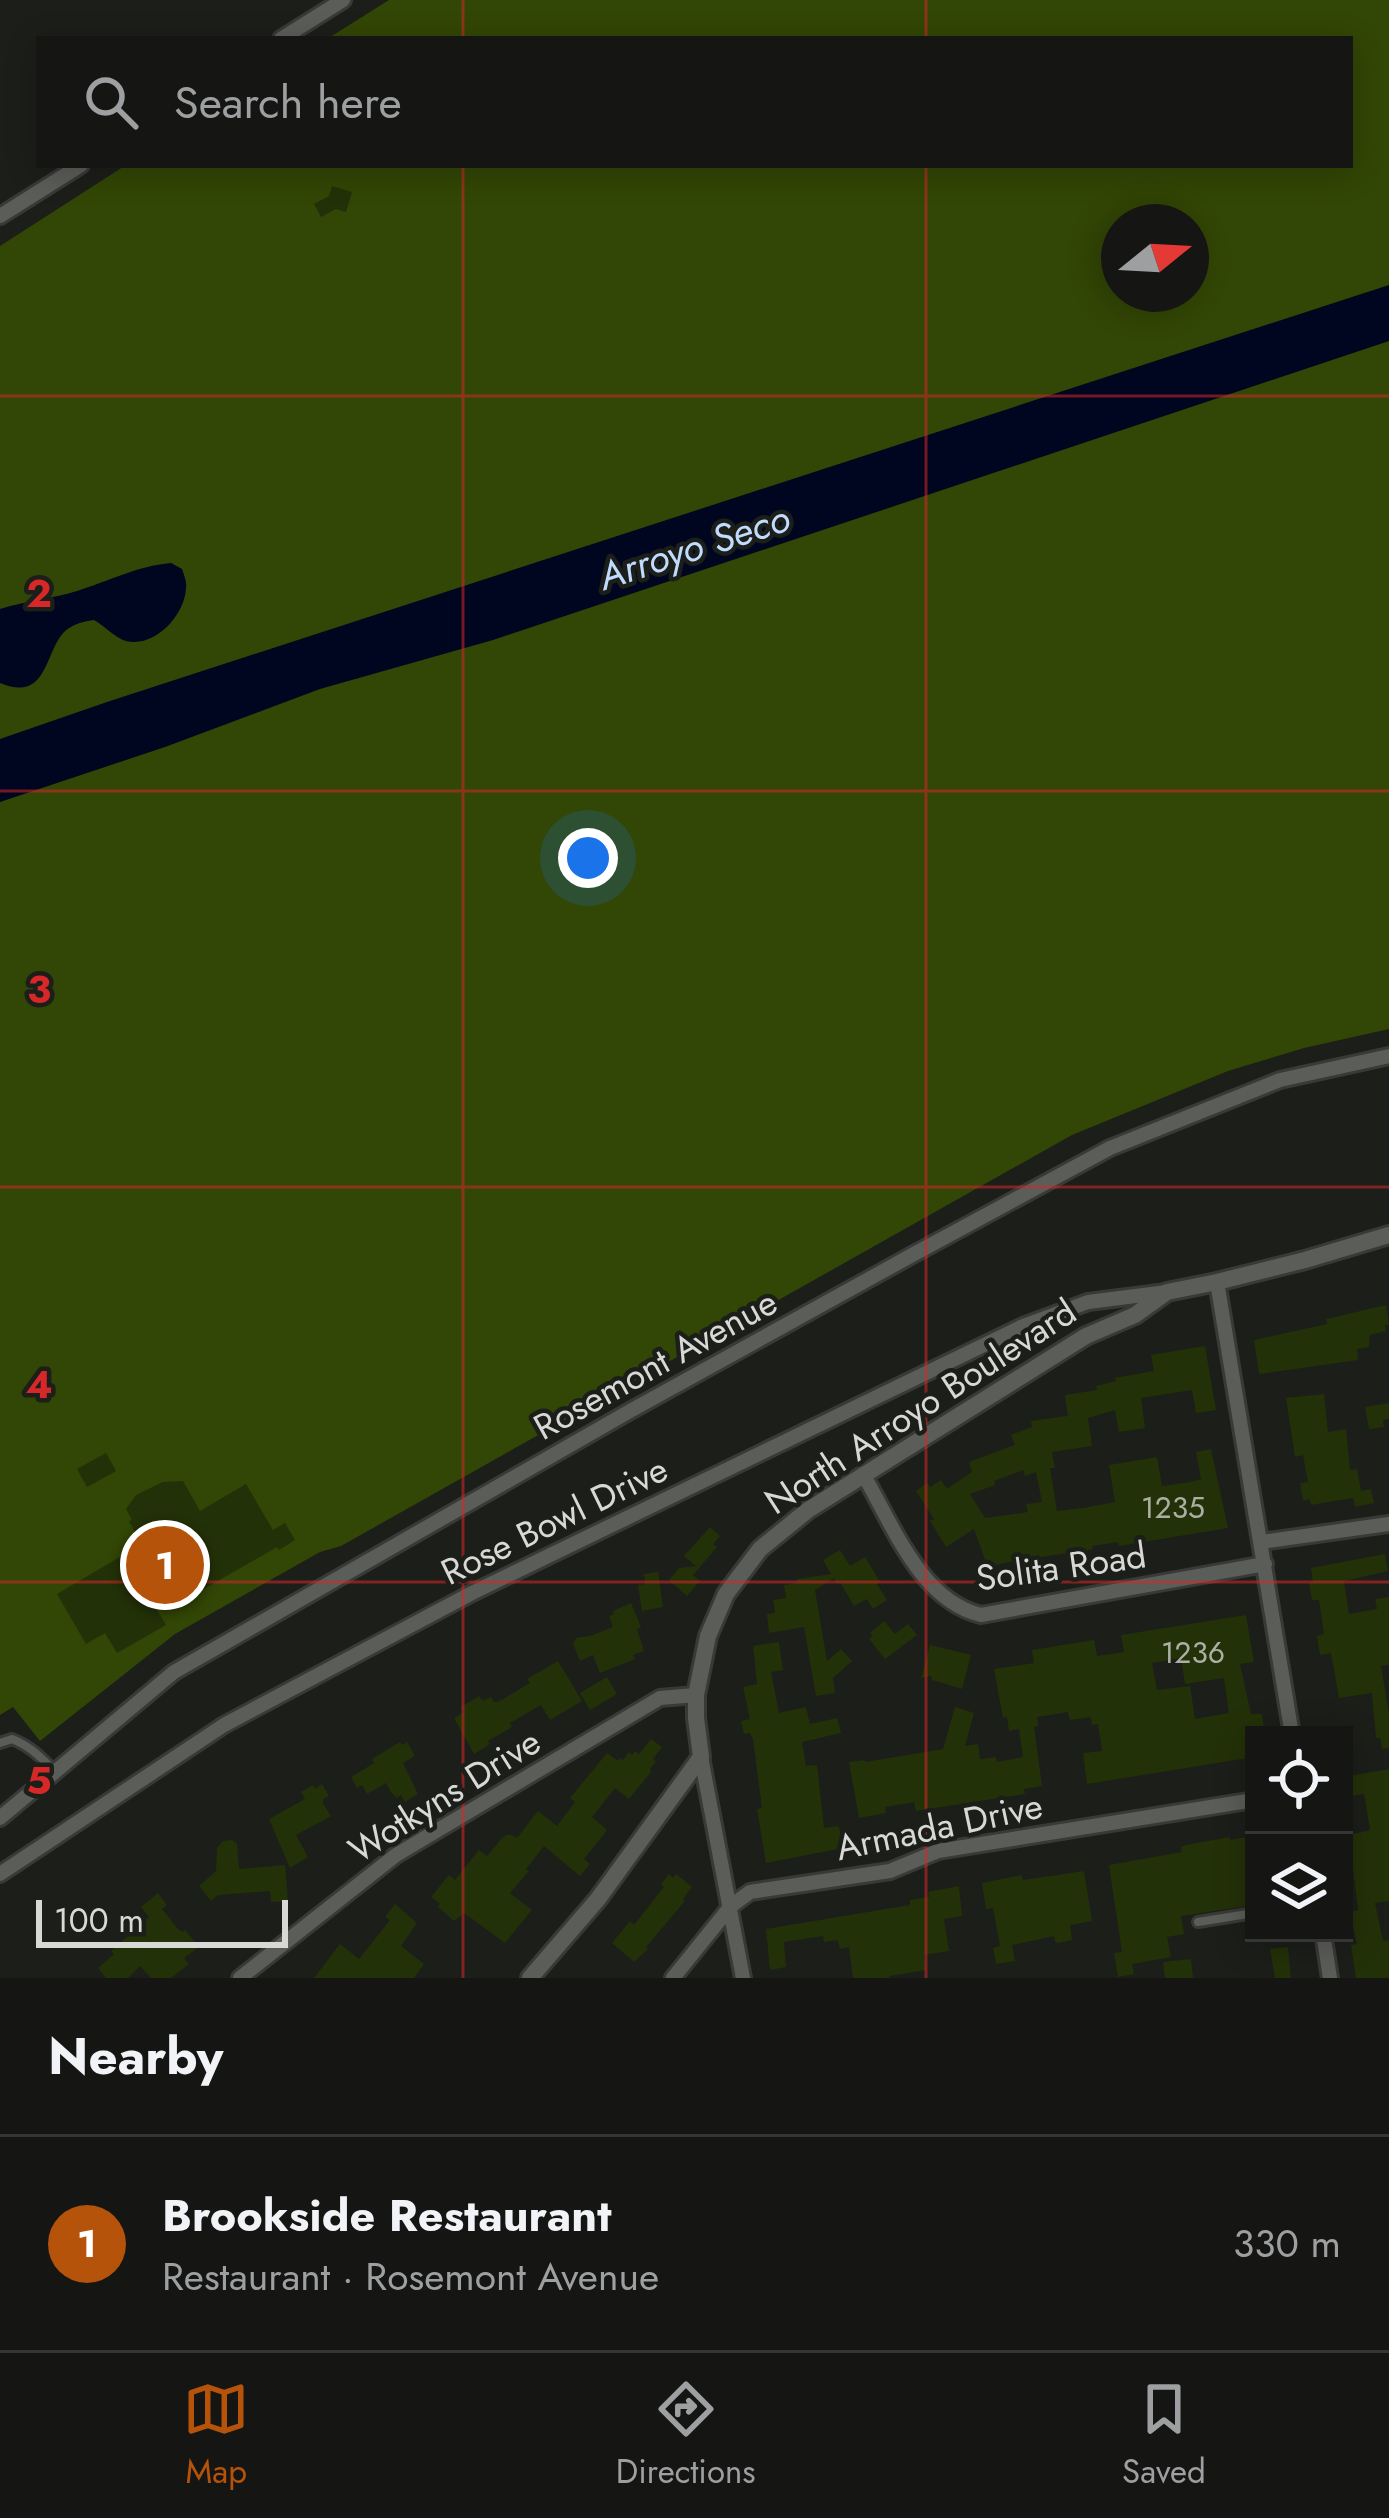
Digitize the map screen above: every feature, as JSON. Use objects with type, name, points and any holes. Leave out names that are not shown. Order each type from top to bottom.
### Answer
[{"type":"street","points":[[286,36],[344,0]]},
{"type":"street","points":[[0,216],[76,168]]},
{"type":"street","name":"Rosemont Avenue","points":[[0,1818],[174,1672],[630,1411],[1109,1148],[1280,1081],[1389,1057]]},
{"type":"street","name":"North Arroyo Boulevard","points":[[701,1757],[696,1695],[708,1636],[726,1594],[760,1549],[808,1510],[1086,1336],[1135,1316],[1167,1292],[1389,1235]]},
{"type":"street","points":[[1217,1282],[1291,1726]]},
{"type":"street","name":"Rose Bowl Drive","points":[[0,1874],[224,1725],[472,1593],[1024,1326],[1088,1302],[1167,1292]]},
{"type":"street","name":"Solita Road","points":[[863,1474],[914,1562],[939,1594],[959,1610],[981,1615],[1265,1564]]},
{"type":"street","points":[[1261,1542],[1389,1524]]},
{"type":"street","name":"Wotkyns Drive","points":[[240,1978],[396,1855],[660,1698],[696,1695]]},
{"type":"street","points":[[701,1757],[743,1978]]},
{"type":"street","points":[[530,1978],[598,1899],[701,1757]]},
{"type":"street","name":"Armada Drive","points":[[731,1906],[750,1892],[890,1871],[938,1851],[1245,1801]]},
{"type":"street","points":[[673,1978],[731,1906]]},
{"type":"street","points":[[1324,1942],[1330,1978]]},
{"type":"lane","points":[[0,1744],[12,1739],[21,1743],[55,1772]]},
{"type":"lane","points":[[1198,1922],[1245,1914]]},
{"type":"green space","points":[[389,0],[1389,0],[1389,1029],[1228,1071],[1072,1135],[341,1546],[320,1552],[175,1634],[40,1741],[13,1707],[0,1715],[0,246],[121,168],[1353,168],[1353,36],[332,36]]},
{"type":"water","name":"Arroyo Seco","points":[[1389,285],[1389,341],[493,640],[320,689],[0,802],[0,739]]},
{"type":"water","points":[[171,563],[182,569],[184,598],[174,618],[157,634],[126,641],[94,620],[80,623],[60,637],[34,683],[15,687],[0,683],[0,609]]},
{"type":"building","points":[[332,186],[352,192],[346,212],[336,209],[321,217],[314,204],[329,196]]},
{"type":"building","points":[[1386,1305],[1386,1331],[1370,1335],[1369,1347],[1357,1349],[1358,1360],[1259,1374],[1254,1340]]},
{"type":"building","points":[[1205,1346],[1216,1410],[1196,1413],[1192,1390],[1141,1398],[1145,1428],[1119,1432],[1115,1410],[1088,1418],[1092,1446],[1052,1452],[1057,1511],[1115,1502],[1109,1465],[1157,1457],[1162,1486],[1201,1479],[1196,1452],[1211,1449],[1228,1528],[1092,1546],[1086,1556],[1080,1551],[988,1568],[974,1529],[946,1547],[916,1491],[941,1480],[947,1489],[972,1472],[969,1462],[1015,1445],[1011,1435],[1032,1427],[1031,1421],[1068,1416],[1065,1395],[1154,1371],[1151,1355]],"holes":[[[1023,1470],[1025,1476],[1036,1472],[1042,1502],[1026,1504],[1028,1512],[985,1518],[970,1494]]]},
{"type":"building","points":[[1324,1394],[1328,1432],[1346,1429],[1350,1470],[1357,1469],[1361,1491],[1371,1489],[1374,1503],[1355,1507],[1353,1498],[1311,1505],[1310,1499],[1303,1501],[1300,1483],[1308,1482],[1303,1455],[1295,1457],[1286,1398]]},
{"type":"building","points":[[1389,1403],[1384,1427],[1369,1429],[1365,1407]]},
{"type":"building","points":[[106,1453],[116,1471],[87,1487],[77,1469]]},
{"type":"building","points":[[183,1481],[200,1511],[246,1484],[273,1530],[285,1523],[295,1540],[202,1590],[197,1580],[154,1605],[166,1625],[117,1653],[105,1633],[86,1644],[57,1594],[142,1544],[126,1509],[136,1495],[163,1482]]},
{"type":"building","points":[[710,1527],[720,1536],[713,1544],[717,1547],[693,1575],[700,1581],[687,1596],[669,1580],[679,1568],[696,1566],[684,1556]]},
{"type":"building","points":[[840,1550],[850,1566],[865,1557],[887,1600],[873,1609],[867,1599],[854,1606],[834,1578],[815,1590],[827,1661],[841,1649],[852,1661],[833,1678],[835,1693],[816,1696],[804,1627],[769,1633],[767,1614],[775,1613],[773,1600],[786,1598],[784,1585],[831,1574],[823,1560]]},
{"type":"building","points":[[1385,1554],[1388,1571],[1344,1581],[1349,1614],[1377,1609],[1375,1599],[1389,1597],[1389,1665],[1381,1666],[1389,1748],[1382,1749],[1376,1738],[1372,1693],[1339,1698],[1331,1653],[1320,1655],[1317,1636],[1324,1634],[1319,1600],[1312,1600],[1309,1583],[1313,1582],[1311,1568]]},
{"type":"building","points":[[658,1572],[663,1607],[642,1611],[638,1585],[645,1584],[644,1574]]},
{"type":"building","points":[[631,1603],[644,1651],[600,1673],[593,1655],[580,1661],[573,1644],[576,1638],[613,1627],[609,1616]]},
{"type":"building","points":[[1246,1615],[1254,1662],[1240,1664],[1251,1714],[1262,1714],[1264,1726],[1245,1726],[1245,1758],[1087,1784],[1083,1753],[1102,1751],[1098,1724],[1092,1725],[1091,1717],[1070,1720],[1068,1712],[1037,1717],[1034,1727],[1042,1786],[1024,1789],[1025,1794],[916,1811],[914,1802],[885,1807],[886,1813],[859,1818],[849,1762],[943,1749],[955,1707],[974,1713],[965,1746],[978,1744],[980,1759],[996,1757],[997,1762],[1023,1757],[1019,1729],[1009,1731],[1007,1717],[1003,1718],[994,1669],[1034,1663],[1032,1650],[1094,1640],[1097,1656],[1124,1652],[1121,1635]],"holes":[[[1181,1658],[1185,1684],[1224,1678],[1229,1713],[1195,1719],[1190,1686],[1157,1690],[1152,1663]]]},
{"type":"building","points":[[884,1621],[895,1634],[908,1624],[917,1635],[885,1659],[869,1639]]},
{"type":"building","points":[[779,1642],[783,1670],[771,1672],[779,1713],[806,1707],[810,1724],[837,1718],[841,1733],[802,1742],[806,1766],[817,1765],[824,1828],[839,1826],[843,1848],[766,1863],[753,1739],[750,1733],[744,1734],[741,1721],[750,1719],[743,1687],[757,1684],[753,1646]]},
{"type":"building","points":[[930,1645],[971,1655],[962,1689],[931,1676],[921,1678]]},
{"type":"building","points":[[558,1661],[582,1701],[550,1720],[541,1705],[510,1723],[512,1727],[474,1754],[454,1718],[464,1712],[461,1707],[479,1696],[498,1702]]},
{"type":"building","points":[[607,1677],[617,1694],[590,1710],[580,1693]]},
{"type":"building","points":[[651,1739],[662,1747],[651,1772],[629,1799],[615,1788],[592,1817],[607,1830],[584,1859],[590,1864],[580,1876],[544,1846],[526,1869],[529,1871],[510,1893],[532,1910],[505,1943],[464,1913],[454,1921],[438,1907],[431,1897],[449,1875],[455,1880],[479,1850],[487,1856],[502,1838],[509,1834],[517,1838],[538,1811],[557,1826],[575,1802],[570,1798],[607,1753],[623,1760],[629,1752],[639,1754]]},
{"type":"building","points":[[400,1742],[407,1742],[415,1756],[403,1763],[418,1794],[405,1802],[386,1783],[367,1794],[362,1785],[357,1788],[351,1777]]},
{"type":"building","points":[[1389,1769],[1389,1901],[1375,1903],[1383,1941],[1389,1940],[1389,1978],[1356,1978],[1351,1945],[1357,1944],[1353,1911],[1358,1910],[1353,1834],[1370,1830],[1364,1794],[1353,1796],[1353,1775]]},
{"type":"building","points":[[322,1784],[329,1796],[323,1803],[331,1816],[296,1835],[308,1857],[290,1868],[269,1819],[305,1799],[301,1792]]},
{"type":"building","points":[[1245,1837],[1245,1906],[1181,1916],[1184,1934],[1167,1937],[1171,1957],[1132,1964],[1134,1974],[1118,1977],[1114,1953],[1122,1952],[1109,1865],[1182,1852],[1186,1845]]},
{"type":"building","points":[[232,1840],[237,1844],[239,1869],[285,1865],[288,1901],[271,1902],[270,1891],[218,1895],[211,1901],[199,1886],[216,1871],[217,1848]]},
{"type":"building","points":[[1084,1871],[1092,1921],[1070,1925],[1072,1940],[1058,1943],[1054,1936],[1012,1945],[1015,1961],[996,1964],[993,1948],[1000,1946],[993,1908],[986,1909],[982,1883]]},
{"type":"building","points":[[669,1874],[692,1887],[634,1962],[612,1943],[630,1921],[634,1925]]},
{"type":"building","points":[[959,1886],[962,1916],[944,1919],[949,1951],[924,1955],[926,1970],[890,1978],[853,1978],[849,1947],[840,1949],[838,1940],[824,1942],[823,1936],[784,1942],[786,1967],[770,1970],[766,1929],[910,1905],[910,1900],[929,1897],[928,1892]]},
{"type":"building","points":[[158,1893],[167,1905],[162,1909],[199,1947],[184,1958],[189,1964],[171,1978],[151,1978],[140,1966],[128,1978],[106,1978],[98,1968],[149,1917],[141,1907]]},
{"type":"building","points":[[395,1904],[417,1923],[401,1946],[424,1964],[414,1978],[314,1978],[340,1944],[359,1959],[390,1920],[385,1917]]},
{"type":"building","points":[[1288,1947],[1291,1978],[1275,1978],[1270,1949]]},
{"type":"building","points":[[1191,1959],[1193,1978],[1165,1978],[1163,1962]]},
{"type":"place","name":"Brookside Restaurant","points":[[165,1565]]}]
